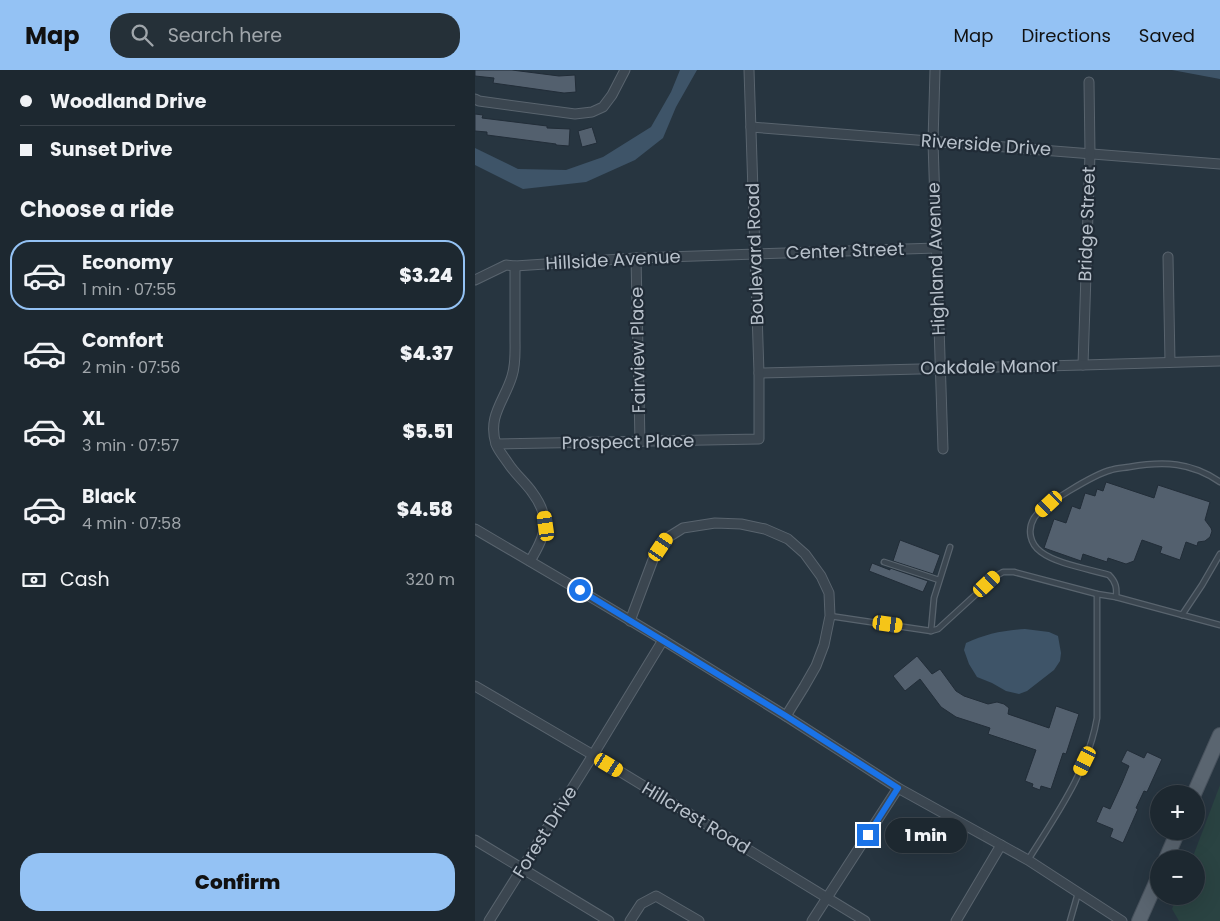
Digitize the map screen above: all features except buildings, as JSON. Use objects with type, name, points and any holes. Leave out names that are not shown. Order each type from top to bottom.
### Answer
[{"type":"main road","points":[[1199,785],[1220,735]]},
{"type":"main road","points":[[1139,921],[1150,896]]},
{"type":"street","points":[[475,100],[575,114],[592,112],[603,107],[625,70]]},
{"type":"street","name":"Boulevard Road","points":[[749,70],[759,373],[759,439]]},
{"type":"street","name":"Highland Avenue","points":[[935,70],[933,142],[943,449]]},
{"type":"street","name":"Bridge Street","points":[[1083,366],[1090,153],[1089,82]]},
{"type":"street","name":"Riverside Drive","points":[[751,127],[1220,164]]},
{"type":"street","name":"Center Street","points":[[755,254],[936,248]]},
{"type":"street","name":"Hillside Avenue","points":[[475,280],[506,265],[755,254]]},
{"type":"street","points":[[1168,257],[1170,362]]},
{"type":"street","name":"Fairview Place","points":[[636,258],[640,442]]},
{"type":"street","points":[[515,266],[515,353],[513,375],[494,419],[494,431],[496,444],[511,468],[533,493],[544,511],[546,526],[542,540],[530,561]]},
{"type":"street","name":"Oakdale Manor","points":[[759,373],[1220,361]]},
{"type":"street","name":"Prospect Place","points":[[496,444],[759,439]]},
{"type":"street","points":[[630,621],[654,557],[667,538],[683,528],[715,523],[741,524],[765,529],[789,539],[805,554],[821,576],[829,593],[830,616],[816,666],[786,716]]},
{"type":"street","points":[[475,529],[663,640],[898,788],[1028,860],[1122,921]]},
{"type":"street","name":"Forest Drive","points":[[489,921],[663,640]]},
{"type":"street","name":"Hillcrest Road","points":[[475,686],[593,755],[865,921]]},
{"type":"street","points":[[812,921],[898,788]]},
{"type":"street","points":[[475,840],[609,921]]},
{"type":"street","points":[[956,921],[1001,845]]},
{"type":"street","points":[[630,921],[641,904],[655,896],[699,921]]},
{"type":"lane","points":[[1116,597],[1115,581],[1109,575],[1060,562],[1040,552],[1033,542],[1029,531],[1034,518],[1049,504],[1110,470],[1159,463],[1189,467],[1209,474],[1219,481]]},
{"type":"lane","points":[[931,631],[933,598],[950,547]]},
{"type":"lane","points":[[1182,615],[1220,554]]},
{"type":"lane","points":[[884,562],[939,580]]},
{"type":"lane","points":[[830,616],[931,631],[938,630],[996,576],[1003,572],[1014,572],[1220,625]]},
{"type":"lane","points":[[1028,860],[1073,787],[1094,735],[1097,718],[1097,594]]},
{"type":"lane","points":[[1070,921],[1078,893]]},
{"type":"green space","points":[[1220,785],[1220,921],[1179,921],[1172,909],[1174,905],[1205,905],[1205,850],[1195,850],[1199,840],[1205,840],[1205,825]]},
{"type":"water","points":[[680,70],[697,70],[676,107],[663,138],[635,160],[586,182],[523,189],[475,165],[475,148],[518,169],[566,170],[603,157],[651,127],[671,92]]},
{"type":"water","points":[[1172,70],[1220,70],[1220,79]]},
{"type":"water","points":[[1025,629],[1049,632],[1058,636],[1061,653],[1060,661],[1054,670],[1027,691],[1019,694],[1006,691],[977,677],[969,664],[964,650],[966,643],[995,633]]},
{"type":"route","points":[[580,590],[786,716],[898,788],[868,835]]}]
